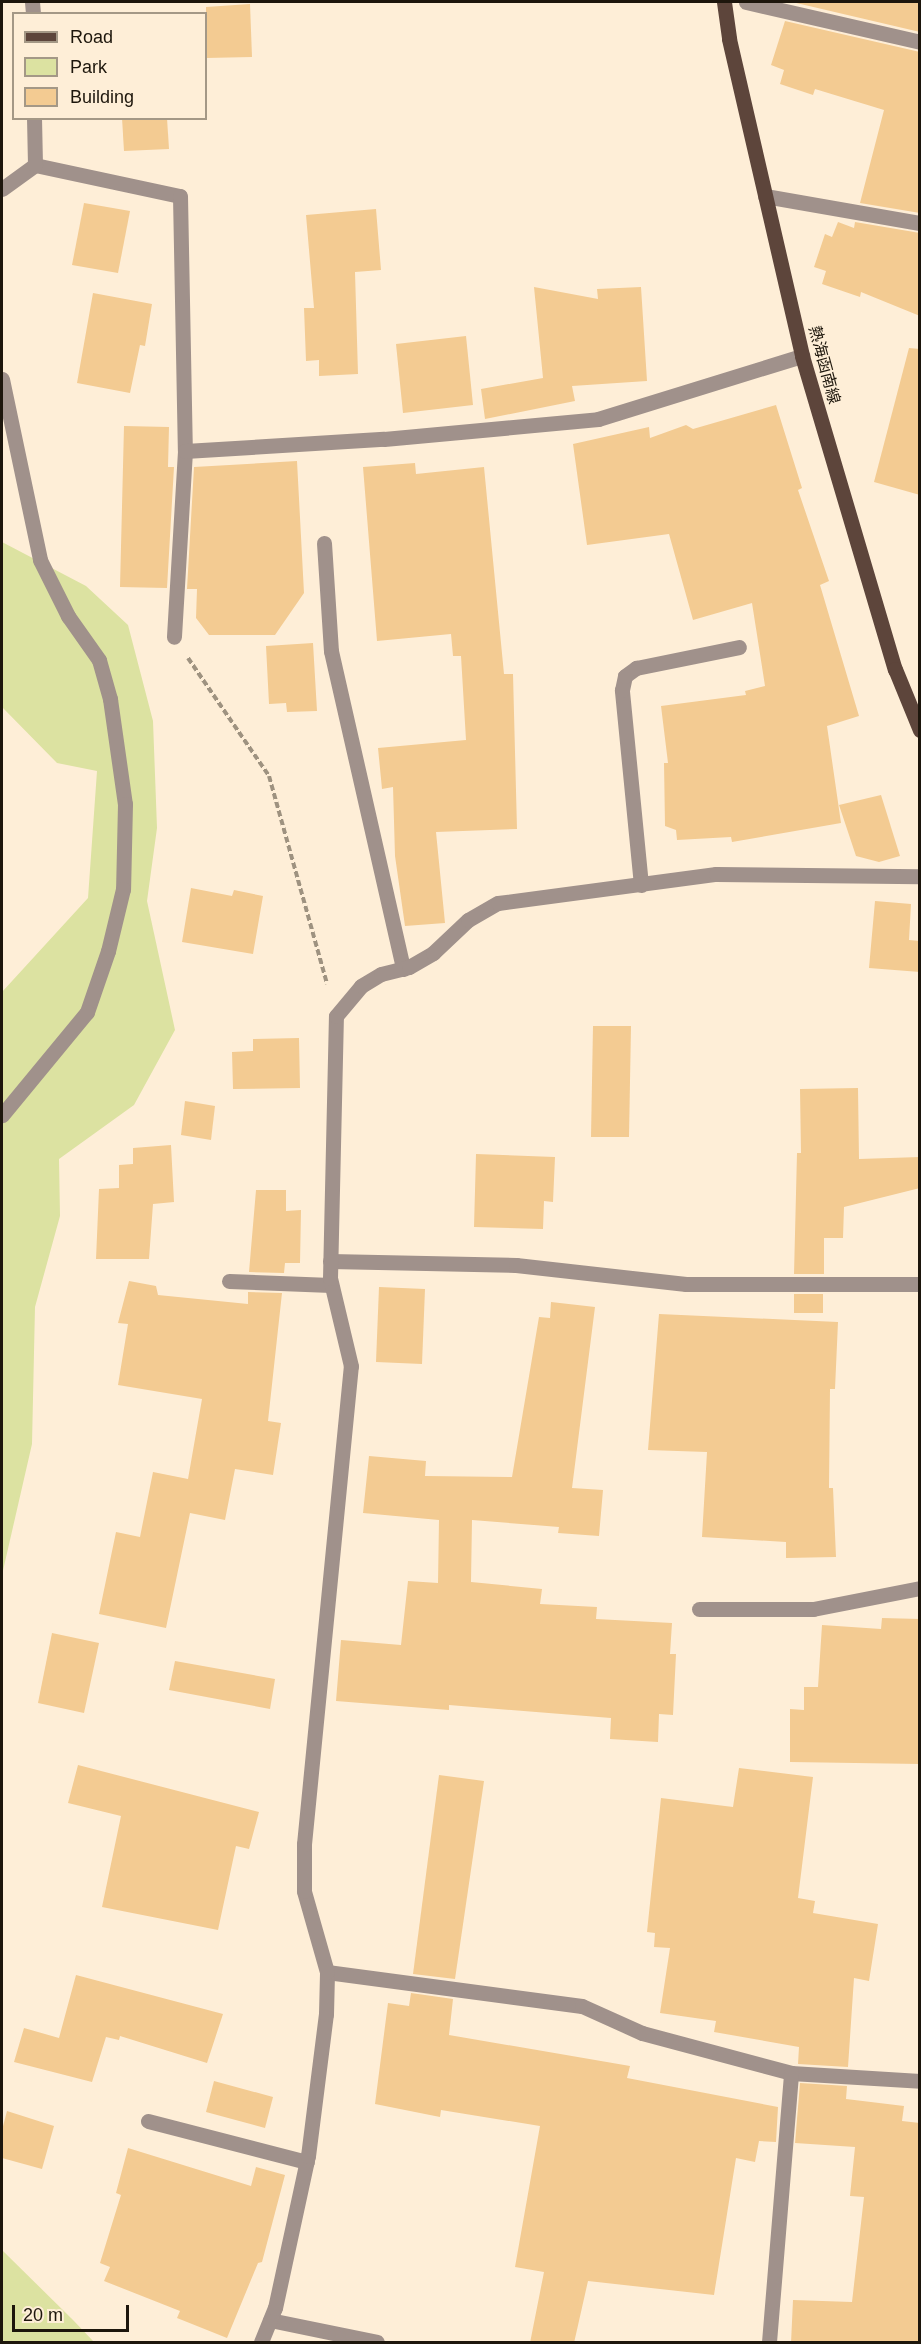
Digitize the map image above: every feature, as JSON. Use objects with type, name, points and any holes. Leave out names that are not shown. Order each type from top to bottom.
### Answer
[{"type":"main road","name":"熱海函南線","points":[[724,2],[729,39],[802,356],[895,669],[920,730]]},
{"type":"street","points":[[746,2],[920,42]]},
{"type":"street","points":[[34,120],[35,165]]},
{"type":"street","points":[[2,189],[35,165],[180,196],[185,451],[174,637]]},
{"type":"street","points":[[765,196],[920,223]]},
{"type":"street","points":[[185,451],[384,439],[598,419],[802,356]]},
{"type":"street","points":[[2,379],[40,560],[68,616],[99,660],[110,699],[125,804],[123,889],[108,951],[87,1012],[2,1114]]},
{"type":"street","points":[[324,543],[331,651],[403,969]]},
{"type":"street","points":[[641,885],[622,690],[625,676],[636,668],[739,647]]},
{"type":"street","points":[[261,2343],[270,2320],[307,2162],[326,2014],[327,1972],[304,1891],[304,1868],[351,1366],[331,1285],[336,1016],[361,986],[381,974],[403,969],[433,952],[468,920],[498,903],[716,874],[920,876]]},
{"type":"street","points":[[330,1261],[516,1265],[686,1284],[920,1284]]},
{"type":"street","points":[[229,1281],[331,1285]]},
{"type":"street","points":[[699,1610],[813,1609],[920,1588]]},
{"type":"street","points":[[327,1972],[582,2006],[642,2033],[791,2073],[920,2081]]},
{"type":"street","points":[[769,2343],[791,2073]]},
{"type":"street","points":[[148,2121],[307,2162]]},
{"type":"street","points":[[270,2320],[377,2343]]},
{"type":"path","points":[[174,637],[269,776],[336,1016]]},
{"type":"green space","points":[[2,542],[86,586],[128,625],[153,721],[157,828],[147,901],[175,1030],[134,1105],[59,1159],[60,1216],[35,1307],[32,1444],[2,1575],[2,992],[88,898],[97,771],[57,763],[2,707]]},
{"type":"green space","points":[[2,2250],[73,2320],[94,2342],[2,2342]]},
{"type":"building","points":[[792,2],[920,2],[920,32]]},
{"type":"building","points":[[250,4],[252,57],[207,58],[206,7]]},
{"type":"building","points":[[785,21],[920,52],[920,213],[860,203],[884,110],[815,89],[813,95],[780,84],[784,70],[771,65]]},
{"type":"building","points":[[122,120],[167,120],[169,149],[124,151]]},
{"type":"building","points":[[84,203],[130,211],[118,273],[72,265]]},
{"type":"building","points":[[376,209],[381,270],[355,272],[358,374],[319,376],[319,360],[306,361],[304,308],[314,308],[306,215]]},
{"type":"building","points":[[838,222],[854,228],[855,222],[920,233],[920,316],[861,292],[860,297],[822,284],[826,271],[814,267],[825,234],[832,237]]},
{"type":"building","points":[[534,287],[598,299],[597,289],[641,287],[647,381],[572,386],[575,401],[485,419],[481,389],[543,378]]},
{"type":"building","points":[[93,293],[152,304],[145,346],[140,345],[130,393],[77,383]]},
{"type":"building","points":[[466,336],[473,405],[403,413],[396,344]]},
{"type":"building","points":[[909,348],[920,349],[920,495],[874,482]]},
{"type":"building","points":[[776,405],[802,488],[798,490],[829,581],[820,585],[859,716],[827,726],[841,823],[732,842],[731,837],[677,840],[676,830],[665,826],[664,763],[668,763],[661,706],[746,695],[745,691],[765,686],[752,603],[693,620],[669,534],[587,545],[573,444],[649,427],[650,438],[686,425],[693,429]]},
{"type":"building","points":[[124,426],[169,427],[168,467],[174,467],[167,588],[120,587]]},
{"type":"building","points":[[297,461],[304,593],[275,635],[209,635],[196,618],[197,589],[187,589],[194,467]]},
{"type":"building","points":[[415,463],[416,474],[484,467],[504,674],[513,674],[517,829],[436,832],[445,923],[405,926],[395,856],[393,787],[382,789],[378,748],[466,740],[461,656],[453,656],[451,634],[377,641],[363,467]]},
{"type":"building","points":[[313,643],[317,711],[287,712],[286,703],[269,704],[266,646]]},
{"type":"building","points":[[881,795],[900,856],[879,862],[856,856],[839,805]]},
{"type":"building","points":[[191,888],[232,896],[234,890],[263,896],[253,954],[182,942]]},
{"type":"building","points":[[875,901],[911,904],[909,940],[920,941],[920,972],[869,968]]},
{"type":"building","points":[[593,1026],[631,1026],[629,1137],[591,1137]]},
{"type":"building","points":[[299,1038],[300,1088],[233,1089],[232,1052],[253,1051],[253,1039]]},
{"type":"building","points":[[858,1088],[859,1159],[920,1157],[920,1188],[844,1207],[843,1238],[824,1238],[824,1274],[794,1274],[797,1153],[801,1153],[800,1089]]},
{"type":"building","points":[[185,1101],[215,1106],[211,1140],[181,1135]]},
{"type":"building","points":[[171,1145],[174,1202],[153,1204],[149,1259],[96,1259],[99,1189],[119,1188],[119,1165],[133,1164],[133,1148]]},
{"type":"building","points":[[476,1154],[555,1157],[553,1202],[544,1201],[543,1229],[474,1227]]},
{"type":"building","points":[[256,1190],[286,1190],[286,1211],[301,1210],[300,1263],[285,1263],[284,1273],[249,1272]]},
{"type":"building","points":[[129,1281],[156,1286],[158,1295],[248,1304],[248,1292],[282,1293],[268,1421],[281,1423],[273,1475],[235,1469],[225,1520],[190,1513],[166,1628],[99,1614],[116,1532],[140,1537],[153,1472],[188,1479],[202,1399],[118,1385],[128,1324],[118,1323]]},
{"type":"building","points":[[379,1287],[425,1289],[422,1364],[376,1362]]},
{"type":"building","points":[[794,1294],[823,1294],[823,1313],[794,1313]]},
{"type":"building","points":[[551,1302],[595,1307],[572,1488],[603,1490],[599,1536],[558,1533],[559,1527],[472,1520],[471,1582],[542,1589],[540,1604],[597,1607],[596,1619],[672,1623],[670,1654],[676,1654],[673,1715],[659,1714],[658,1742],[610,1739],[611,1718],[449,1705],[449,1710],[336,1701],[341,1640],[401,1645],[408,1581],[438,1583],[439,1520],[363,1513],[369,1456],[426,1461],[425,1476],[512,1477],[539,1317],[550,1318]]},
{"type":"building","points":[[659,1314],[838,1322],[835,1389],[830,1389],[829,1488],[833,1488],[836,1557],[786,1558],[786,1542],[702,1537],[707,1452],[648,1450]]},
{"type":"building","points":[[882,1618],[920,1619],[920,1764],[790,1762],[790,1709],[804,1710],[804,1687],[818,1687],[822,1625],[881,1629]]},
{"type":"building","points":[[52,1633],[99,1643],[84,1713],[38,1703]]},
{"type":"building","points":[[175,1661],[275,1679],[270,1709],[169,1690]]},
{"type":"building","points":[[78,1765],[259,1812],[249,1849],[236,1846],[218,1930],[102,1907],[121,1816],[68,1803]]},
{"type":"building","points":[[739,1768],[813,1777],[798,1898],[815,1901],[813,1913],[878,1924],[869,1981],[854,1978],[848,2067],[798,2064],[799,2047],[714,2032],[716,2021],[660,2013],[670,1948],[654,1947],[655,1933],[647,1932],[661,1798],[733,1807]]},
{"type":"building","points":[[439,1775],[484,1781],[455,1979],[413,1974]]},
{"type":"building","points":[[76,1975],[223,2014],[207,2063],[120,2036],[119,2040],[106,2037],[92,2082],[14,2062],[24,2028],[59,2038]]},
{"type":"building","points":[[411,1993],[453,1999],[449,2035],[630,2066],[627,2078],[778,2107],[776,2142],[759,2141],[755,2162],[736,2158],[714,2295],[588,2281],[574,2343],[530,2343],[544,2272],[515,2267],[540,2126],[441,2110],[440,2117],[375,2104],[388,2003],[409,2006]]},
{"type":"building","points":[[214,2081],[273,2097],[265,2128],[206,2112]]},
{"type":"building","points":[[800,2083],[847,2086],[846,2099],[904,2106],[902,2121],[920,2123],[920,2343],[791,2343],[793,2300],[852,2302],[864,2197],[850,2196],[855,2147],[795,2143]]},
{"type":"building","points":[[7,2111],[54,2126],[42,2169],[2,2158],[2,2130]]},
{"type":"building","points":[[128,2148],[251,2186],[256,2167],[285,2175],[262,2262],[258,2263],[227,2338],[177,2318],[180,2311],[104,2281],[110,2267],[100,2263],[121,2195],[116,2193]]}]
